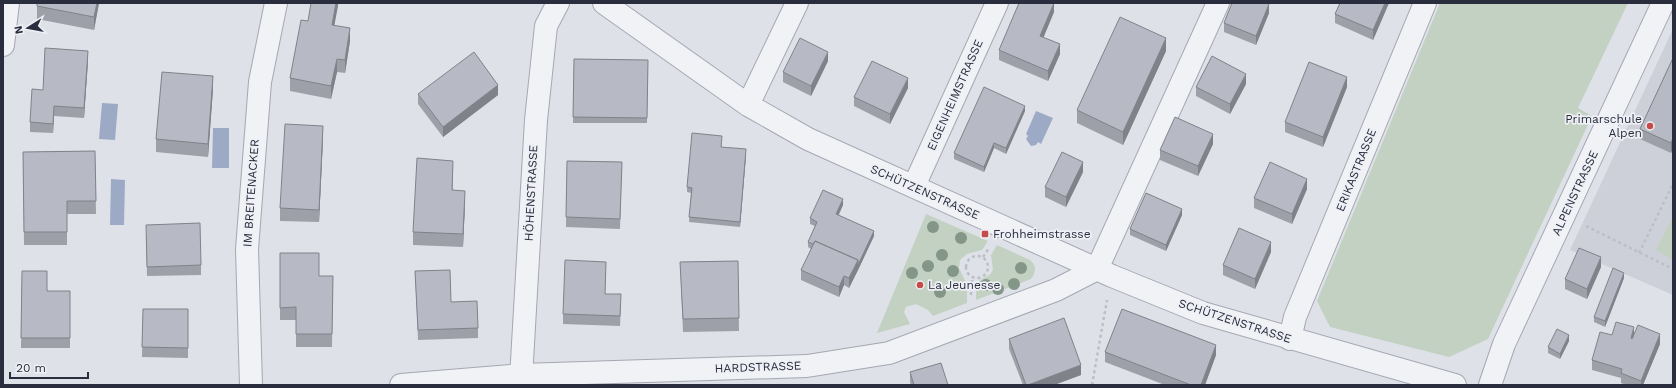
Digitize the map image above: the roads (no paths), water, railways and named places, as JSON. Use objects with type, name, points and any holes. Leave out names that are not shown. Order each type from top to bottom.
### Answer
[{"type":"street","points":[[3,45],[8,3]]},
{"type":"street","name":"IM BREITENACKER","points":[[252,385],[246,249],[260,82],[276,3]]},
{"type":"street","name":"HÖHENSTRASSE","points":[[519,380],[536,120],[546,26],[558,3]]},
{"type":"street","name":"SCHÜTZENSTRASSE","points":[[604,3],[748,105],[808,139],[1097,269],[1203,313],[1455,385]]},
{"type":"street","points":[[748,105],[797,3]]},
{"type":"street","name":"EIGENHEIMSTRASSE","points":[[914,186],[996,3]]},
{"type":"street","points":[[1097,269],[1218,3]]},
{"type":"street","name":"ERIKASTRASSE","points":[[1290,339],[1295,316],[1425,3]]},
{"type":"street","name":"ALPENSTRASSE","points":[[1490,385],[1504,344],[1663,3]]},
{"type":"street","name":"HARDSTRASSE","points":[[401,385],[519,380],[807,375],[889,353],[1056,290],[1097,269]]},
{"type":"water","points":[[102,103],[118,104],[115,140],[99,139]]},
{"type":"water","points":[[1036,111],[1053,118],[1041,144],[1038,142],[1036,145],[1031,146],[1026,139],[1028,136],[1026,134]]},
{"type":"water","points":[[213,128],[229,128],[229,168],[212,168]]},
{"type":"water","points":[[111,179],[125,180],[124,225],[110,225]]},
{"type":"place","name":"Primarschule Alpen","points":[[1650,126]]},
{"type":"place","name":"Frohheimstrasse","points":[[985,234]]},
{"type":"place","name":"La Jeunesse","points":[[920,285]]}]
